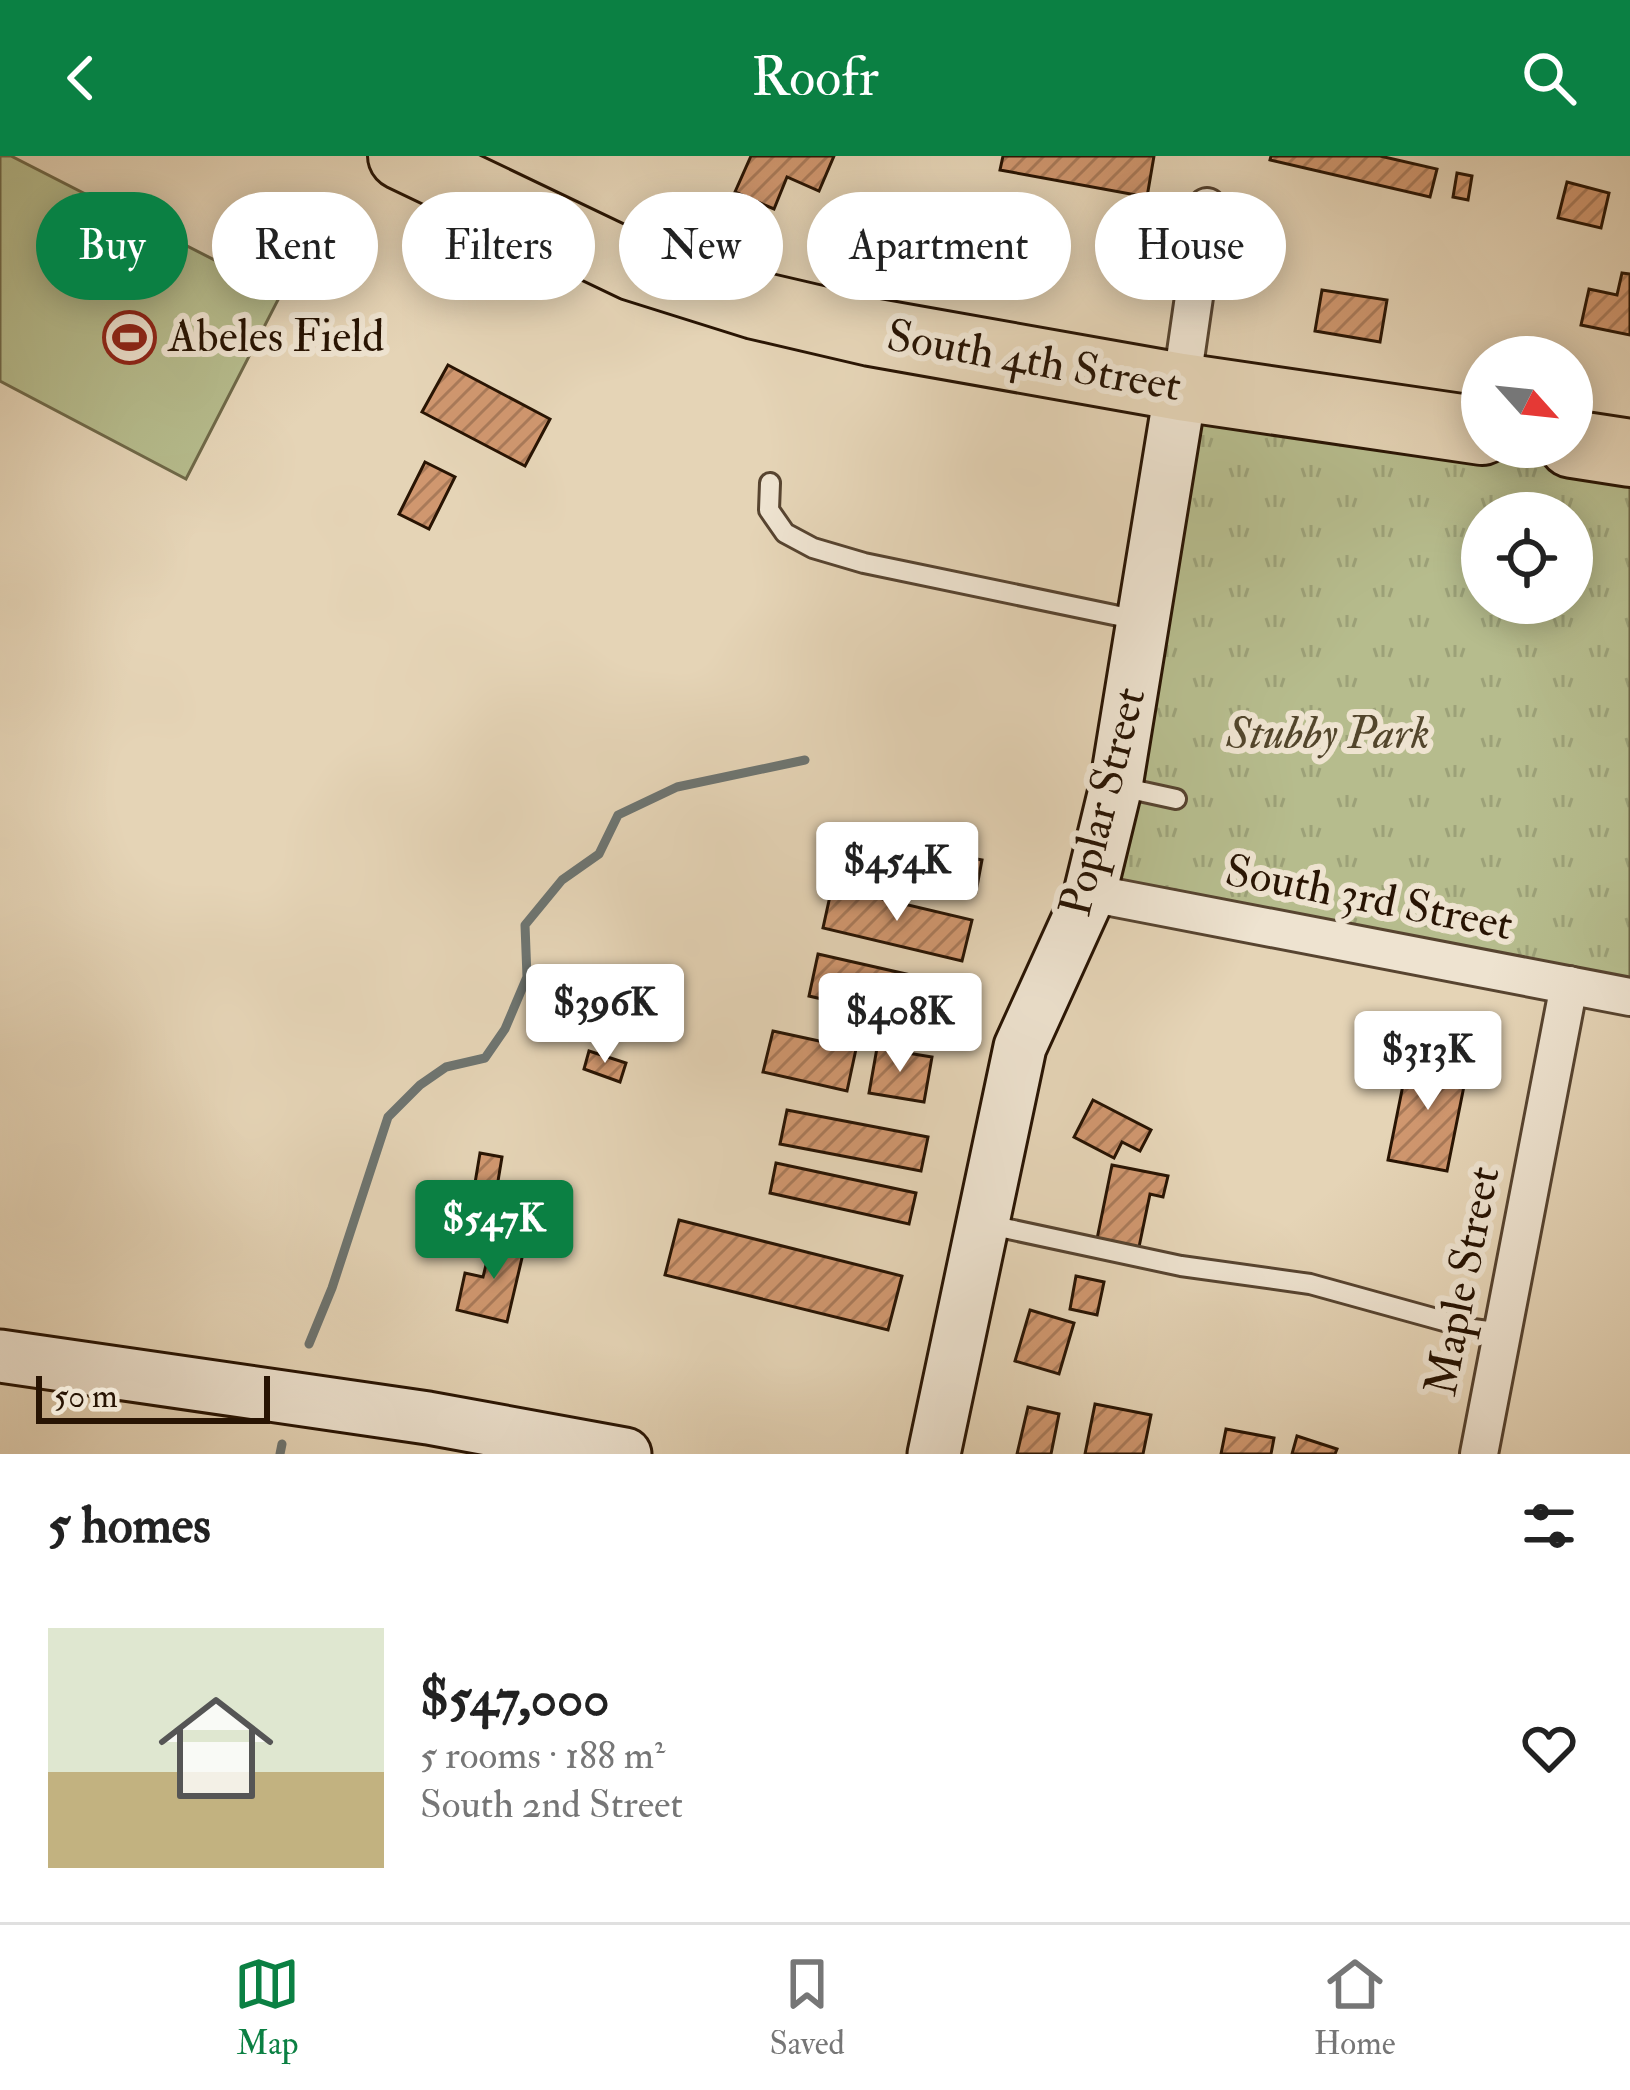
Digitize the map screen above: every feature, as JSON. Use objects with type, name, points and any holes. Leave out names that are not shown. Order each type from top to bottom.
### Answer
[{"type":"highway","name":"South 4th Street","points":[[402,156],[634,267],[755,305],[872,332],[1181,387],[1461,428]]},
{"type":"highway","points":[[1593,447],[1630,453]]},
{"type":"street","name":"Poplar Street","points":[[934,1454],[1020,1047],[1090,893],[1116,786],[1194,300]]},
{"type":"street","name":"South 3rd Street","points":[[1090,893],[1630,997]]},
{"type":"street","name":"Maple Street","points":[[1479,1454],[1569,985]]},
{"type":"street","points":[[0,1356],[428,1418],[625,1454]]},
{"type":"lane","points":[[770,482],[770,510],[777,522],[785,533],[813,548],[864,563],[1143,621]]},
{"type":"lane","points":[[1116,786],[1176,799]]},
{"type":"lane","points":[[982,1224],[1180,1266],[1310,1284],[1502,1333]]},
{"type":"green space","name":"Abeles Field","points":[[0,156],[11,156],[81,192],[36,192],[36,300],[188,300],[188,246],[212,259],[212,300],[278,300],[186,479],[0,381]]},
{"type":"green space","name":"Stubby Park","points":[[1181,387],[1461,443],[1461,468],[1593,468],[1593,449],[1630,453],[1630,997],[1090,893]]},
{"type":"building","points":[[751,156],[834,156],[819,191],[787,177],[781,192],[735,192]]},
{"type":"building","points":[[1003,156],[1154,156],[1148,192],[1120,192],[1000,170]]},
{"type":"building","points":[[1271,156],[1380,156],[1437,169],[1430,197],[1270,160]]},
{"type":"building","points":[[1457,173],[1472,176],[1468,200],[1453,197]]},
{"type":"building","points":[[1567,182],[1609,193],[1601,228],[1558,218]]},
{"type":"building","points":[[1622,273],[1630,274],[1630,335],[1581,325],[1589,289],[1617,295]]},
{"type":"building","points":[[1322,290],[1387,300],[1380,342],[1315,331]]},
{"type":"building","points":[[448,365],[550,419],[525,466],[422,412]]},
{"type":"building","points":[[425,462],[455,477],[429,529],[399,514]]},
{"type":"building","points":[[841,833],[982,860],[976,892],[834,866]]},
{"type":"building","points":[[832,887],[972,920],[962,961],[823,928]]},
{"type":"building","points":[[818,954],[959,986],[949,1028],[809,996]]},
{"type":"building","points":[[773,1031],[856,1049],[847,1091],[763,1072]]},
{"type":"building","points":[[877,1048],[932,1057],[924,1102],[869,1093]]},
{"type":"building","points":[[589,1051],[626,1063],[620,1082],[584,1069]]},
{"type":"building","points":[[1409,1055],[1468,1066],[1447,1171],[1388,1160]]},
{"type":"building","points":[[1093,1100],[1151,1130],[1140,1151],[1122,1142],[1114,1158],[1074,1137]]},
{"type":"building","points":[[787,1110],[928,1137],[921,1171],[780,1144]]},
{"type":"building","points":[[480,1153],[502,1157],[496,1193],[474,1189]]},
{"type":"building","points":[[776,1163],[916,1193],[909,1224],[770,1193]]},
{"type":"building","points":[[1112,1165],[1168,1176],[1163,1197],[1150,1194],[1139,1247],[1097,1239]]},
{"type":"building","points":[[679,1220],[902,1276],[888,1330],[665,1275]]},
{"type":"building","points":[[493,1237],[525,1245],[507,1322],[457,1310],[465,1273],[483,1277]]},
{"type":"building","points":[[1076,1276],[1104,1282],[1097,1315],[1070,1309]]},
{"type":"building","points":[[1030,1310],[1074,1323],[1059,1374],[1015,1361]]},
{"type":"building","points":[[1095,1404],[1151,1415],[1143,1454],[1085,1454]]},
{"type":"building","points":[[1028,1407],[1059,1414],[1051,1454],[1017,1454]]},
{"type":"building","points":[[1226,1429],[1274,1438],[1271,1454],[1221,1454]]},
{"type":"building","points":[[1297,1436],[1337,1449],[1335,1454],[1292,1454]]},
{"type":"waterway","points":[[309,1344],[388,1117],[446,1067],[485,1058],[505,1029],[527,977],[525,925],[562,880],[599,854],[618,815],[677,787],[805,760]]},
{"type":"waterway","points":[[280,1454],[282,1444]]},
{"type":"place","name":"Abeles Field","points":[[129,337]]}]
